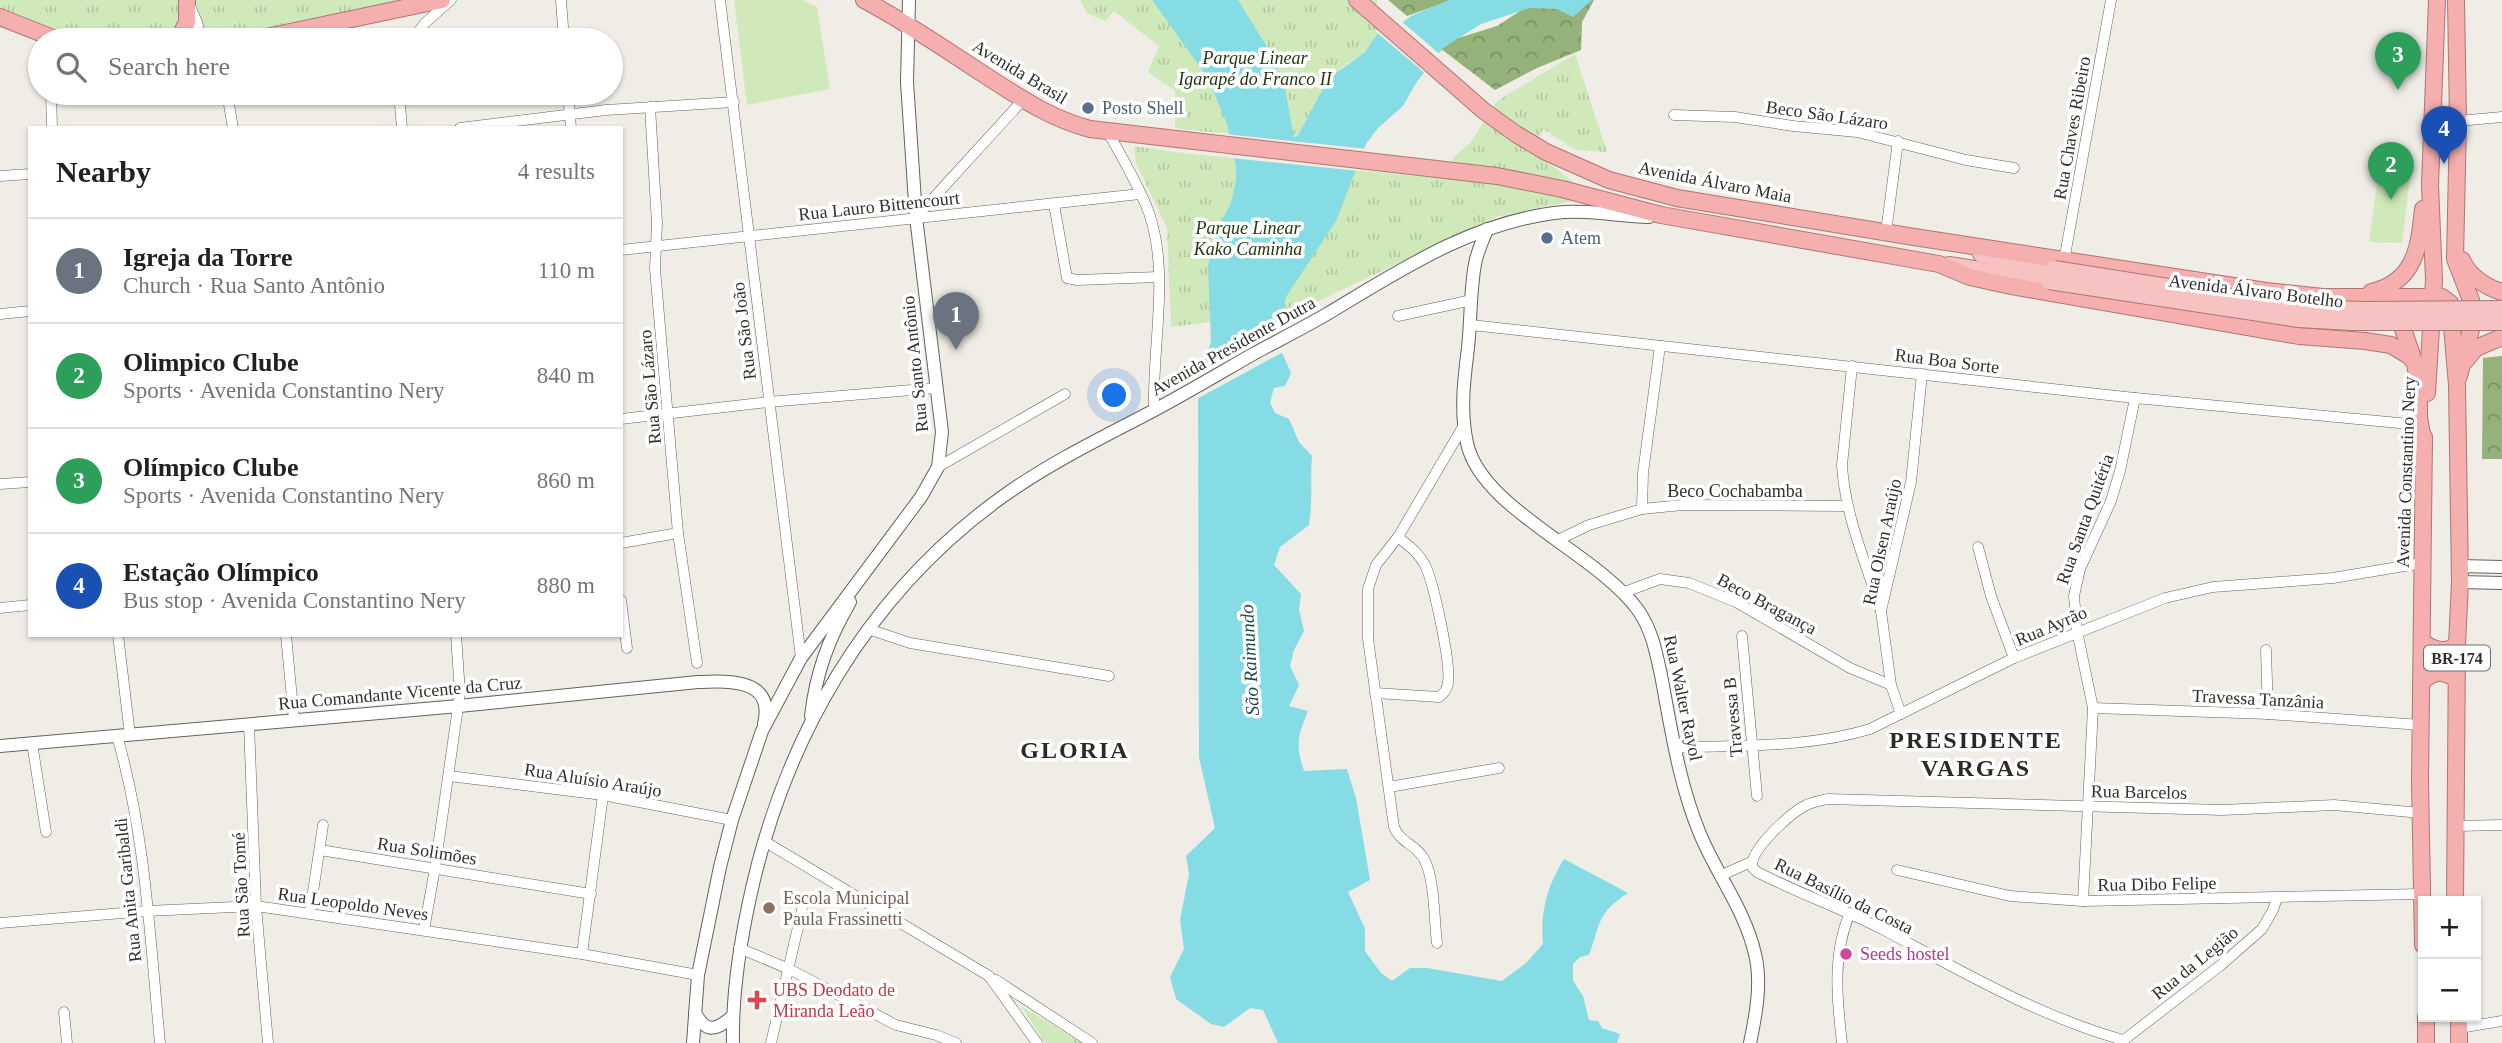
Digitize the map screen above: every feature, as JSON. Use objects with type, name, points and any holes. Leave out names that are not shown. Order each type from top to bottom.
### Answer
[{"type":"highway","points":[[184,28],[187,22],[187,0]]},
{"type":"highway","points":[[309,28],[442,0]]},
{"type":"highway","name":"Avenida Brasil","points":[[864,0],[907,24],[1036,109],[1066,122],[1108,131],[1437,167],[1529,182],[1661,215]]},
{"type":"highway","name":"Avenida Álvaro Maia","points":[[1357,0],[1484,111],[1546,152],[1582,170],[1678,198],[1914,237]]},
{"type":"highway","name":"Avenida Constantino Nery","points":[[2421,894],[2424,447],[2433,297],[2430,185],[2437,0]]},
{"type":"highway","name":"BR-174","points":[[2455,896],[2456,679],[2460,574],[2457,385],[2473,322],[2471,300],[2455,259],[2458,121],[2456,0]]},
{"type":"highway","points":[[0,17],[28,29]]},
{"type":"highway","points":[[2337,296],[2383,289],[2408,268],[2418,247],[2423,206],[2430,185]]},
{"type":"highway","points":[[1661,215],[1939,264],[1970,277],[2024,288],[2299,336],[2391,345],[2415,363]]},
{"type":"highway","points":[[2455,245],[2464,266],[2474,277],[2502,292]]},
{"type":"highway","points":[[2056,270],[2337,296],[2442,297],[2450,303],[2457,385]]},
{"type":"highway","points":[[2407,297],[2400,317],[2415,363],[2424,447]]},
{"type":"highway","points":[[2351,340],[2370,330],[2374,323],[2374,311],[2367,298]]},
{"type":"highway","points":[[2464,362],[2476,348],[2502,335],[2493,314],[2495,307],[2502,300]]},
{"type":"highway","points":[[2422,642],[2439,651],[2457,645]]},
{"type":"highway","points":[[2421,682],[2429,674],[2438,672],[2456,679]]},
{"type":"highway","points":[[2426,1022],[2426,1043]]},
{"type":"main road","points":[[1914,237],[2056,270],[2302,307],[2365,310],[2502,309]]},
{"type":"main road","points":[[1939,264],[2056,270]]},
{"type":"main road","name":"Avenida Álvaro Botelho","points":[[2056,270],[2298,319],[2352,322],[2502,321]]},
{"type":"street","points":[[187,0],[198,28]]},
{"type":"street","points":[[421,28],[451,0]]},
{"type":"street","points":[[561,0],[563,28]]},
{"type":"street","name":"Rua São João","points":[[720,0],[801,658]]},
{"type":"street","name":"Rua Santo Antônio","points":[[801,658],[921,497],[938,467],[942,432],[916,217],[907,82],[909,0]]},
{"type":"street","name":"Rua Chaves Ribeiro","points":[[2056,270],[2111,0]]},
{"type":"street","points":[[916,217],[1023,100]]},
{"type":"street","points":[[478,126],[650,107],[734,102]]},
{"type":"street","points":[[51,105],[52,126]]},
{"type":"street","points":[[229,105],[233,126]]},
{"type":"street","points":[[400,105],[402,126]]},
{"type":"street","points":[[569,105],[571,126]]},
{"type":"street","name":"Rua São Lázaro","points":[[650,107],[657,246],[655,269],[678,533],[697,663]]},
{"type":"street","name":"Beco São Lázaro","points":[[1674,115],[1735,117],[1857,132],[1966,160],[2014,168]]},
{"type":"street","points":[[2458,121],[2502,117]]},
{"type":"street","points":[[1108,131],[1140,194],[1152,225],[1156,246],[1158,277],[1154,410]]},
{"type":"street","points":[[1886,232],[1898,141]]},
{"type":"street","points":[[0,176],[28,174]]},
{"type":"street","name":"Rua Lauro Bittencourt","points":[[623,250],[1140,194]]},
{"type":"street","points":[[1054,204],[1067,278],[1077,280],[1158,277]]},
{"type":"street","name":"Avenida Presidente Dutra","points":[[733,1043],[732,1017],[739,948],[764,841],[787,772],[839,671],[868,629],[915,574],[956,533],[1020,485],[1075,452],[1327,314],[1391,275],[1464,239],[1487,229],[1533,217],[1567,212],[1642,217],[1661,215]]},
{"type":"street","name":"Rua Walter Rayol","points":[[1487,229],[1475,264],[1463,392],[1464,425],[1470,456],[1486,481],[1506,502],[1595,567],[1636,607],[1648,624],[1659,664],[1675,748],[1692,811],[1700,835],[1746,924],[1756,956],[1758,999],[1750,1043]]},
{"type":"street","points":[[1464,239],[1472,250],[1475,264]]},
{"type":"street","points":[[1398,316],[1472,300]]},
{"type":"street","points":[[0,314],[28,311]]},
{"type":"street","name":"Rua Boa Sorte","points":[[1471,325],[2135,398],[2420,425]]},
{"type":"street","points":[[1642,509],[1643,473],[1660,346]]},
{"type":"street","points":[[1852,366],[1842,465],[1846,506],[1881,611]]},
{"type":"street","name":"Rua Olsen Araújo","points":[[1901,714],[1891,685],[1881,611],[1911,482],[1922,374]]},
{"type":"street","points":[[623,419],[768,402],[936,388]]},
{"type":"street","points":[[938,467],[1065,394]]},
{"type":"street","name":"Rua Santa Quitéria","points":[[2082,901],[2093,708],[2077,631],[2074,596],[2080,569],[2111,501],[2127,445],[2135,398]]},
{"type":"street","points":[[1437,943],[1427,865],[1418,850],[1397,835],[1368,639],[1368,589],[1376,565],[1398,537],[1464,425]]},
{"type":"street","points":[[0,484],[28,481]]},
{"type":"street","name":"Beco Cochabamba","points":[[1558,540],[1585,526],[1642,509],[1682,505],[1846,506]]},
{"type":"street","points":[[623,543],[678,533]]},
{"type":"street","points":[[1375,693],[1439,697],[1447,686],[1439,613],[1429,574],[1416,551],[1398,537]]},
{"type":"street","points":[[1978,547],[1991,596],[2014,658]]},
{"type":"street","points":[[810,724],[818,675],[831,636],[877,557]]},
{"type":"street","name":"Rua Ayrão","points":[[1675,748],[1750,746],[1836,738],[1870,729],[2014,658],[2077,631],[2190,590],[2333,579],[2422,564]]},
{"type":"street","points":[[2460,574],[2502,567]]},
{"type":"street","points":[[2460,574],[2502,583]]},
{"type":"street","name":"Beco Bragança","points":[[1622,593],[1660,579],[1689,583],[1736,602],[1850,668],[1891,685]]},
{"type":"street","points":[[0,608],[28,605]]},
{"type":"street","points":[[623,616],[627,648]]},
{"type":"street","points":[[868,629],[910,643],[1109,677]]},
{"type":"street","name":"Travessa B","points":[[1742,636],[1750,746],[1757,796]]},
{"type":"street","points":[[118,637],[130,734]]},
{"type":"street","points":[[286,637],[295,720]]},
{"type":"street","points":[[424,930],[459,706],[460,678],[456,637]]},
{"type":"street","points":[[2266,650],[2268,714]]},
{"type":"street","points":[[693,1043],[698,975],[732,820],[762,731],[801,658]]},
{"type":"street","name":"Rua Comandante Vicente da Cruz","points":[[0,746],[728,681],[745,683],[755,689],[762,698],[766,716],[762,731]]},
{"type":"street","name":"Travessa Tanzânia","points":[[2093,708],[2268,714],[2421,724]]},
{"type":"street","name":"Rua São Tomé","points":[[248,724],[256,906],[268,1043]]},
{"type":"street","name":"Rua Anita Garibaldi","points":[[117,736],[138,823],[160,1043]]},
{"type":"street","points":[[32,743],[46,832]]},
{"type":"street","points":[[1389,787],[1499,768]]},
{"type":"street","name":"Rua Aluísio Araújo","points":[[449,776],[603,795],[732,820]]},
{"type":"street","points":[[582,954],[603,795]]},
{"type":"street","name":"Rua Barcelos","points":[[1752,860],[1774,831],[1801,808],[1814,801],[1828,799],[2253,810],[2334,805],[2421,813]]},
{"type":"street","points":[[310,912],[323,825]]},
{"type":"street","points":[[2455,827],[2502,825]]},
{"type":"street","points":[[764,841],[989,976],[1092,1043]]},
{"type":"street","name":"Rua Solimões","points":[[320,850],[591,894]]},
{"type":"street","points":[[1721,875],[1752,860]]},
{"type":"street","name":"Rua Basílio da Costa","points":[[1752,860],[1752,867],[1767,877],[1850,914],[1956,970],[2091,1031],[2122,1042]]},
{"type":"street","name":"Rua Dibo Felipe","points":[[1897,870],[2010,896],[2082,901],[2277,898],[2318,894],[2421,894]]},
{"type":"street","name":"Rua da Legião","points":[[2122,1042],[2221,965],[2262,929],[2277,898]]},
{"type":"street","name":"Rua Leopoldo Neves","points":[[0,923],[147,911],[256,906],[582,954],[698,975]]},
{"type":"street","points":[[771,1043],[803,910]]},
{"type":"street","points":[[1842,1043],[1837,1006],[1838,960],[1844,926],[1850,914]]},
{"type":"street","points":[[739,948],[789,969],[878,1017],[956,1043]]},
{"type":"street","points":[[989,976],[1037,1043]]},
{"type":"street","points":[[64,1012],[67,1043]]},
{"type":"street","points":[[694,1013],[701,1024],[711,1028],[723,1025],[732,1017]]},
{"type":"street","points":[[2459,1029],[2502,1021]]},
{"type":"street","points":[[913,1043],[914,1031]]},
{"type":"street","points":[[2091,1031],[2091,1043]]},
{"type":"green space","points":[[0,0],[411,0],[275,28],[40,28],[0,10]]},
{"type":"green space","points":[[734,0],[802,0],[817,7],[830,89],[747,105]]},
{"type":"green space","name":"Parque Linear Igarapé do Franco II","points":[[1080,0],[1377,0],[1377,34],[1365,52],[1344,66],[1325,85],[1298,135],[1293,139],[1186,130],[1175,128],[1175,91],[1148,72],[1159,46],[1114,11],[1105,21],[1087,13]]},
{"type":"green space","points":[[1388,0],[1452,0],[1407,16]]},
{"type":"green space","points":[[1537,0],[1594,0],[1582,22],[1581,50],[1537,68],[1495,90],[1436,45],[1497,26]]},
{"type":"green space","name":"Parque Linear Kako Caminha","points":[[1575,54],[1607,152],[1576,150],[1543,129],[1534,152],[1580,187],[1572,201],[1496,217],[1297,311],[1171,327],[1167,228],[1136,163],[1134,146],[1445,179],[1454,157],[1471,142],[1497,101]]},
{"type":"green space","points":[[2381,155],[2412,159],[2402,243],[2369,242]]},
{"type":"green space","points":[[2502,356],[2502,459],[2482,459],[2483,358]]},
{"type":"green space","points":[[1021,1006],[1082,1043],[1045,1043]]},
{"type":"water","name":"São Raimundo","points":[[1152,0],[1238,0],[1269,50],[1285,88],[1294,138],[1325,85],[1335,74],[1365,52],[1377,34],[1399,25],[1411,16],[1449,0],[1592,0],[1573,17],[1557,9],[1530,8],[1481,24],[1443,48],[1416,83],[1403,106],[1378,128],[1366,144],[1336,221],[1286,297],[1277,342],[1291,373],[1285,386],[1274,388],[1270,403],[1275,413],[1289,419],[1299,442],[1312,456],[1309,525],[1280,547],[1274,565],[1301,594],[1299,610],[1304,631],[1294,650],[1290,666],[1299,685],[1289,706],[1308,711],[1299,740],[1299,754],[1304,771],[1347,769],[1356,798],[1370,880],[1348,892],[1365,929],[1365,951],[1381,973],[1392,981],[1410,968],[1427,968],[1502,981],[1526,963],[1543,944],[1546,900],[1564,859],[1628,893],[1605,913],[1589,955],[1580,957],[1573,964],[1573,981],[1583,996],[1589,1020],[1598,1021],[1602,1028],[1620,1034],[1617,1043],[1278,1043],[1263,1010],[1250,1008],[1224,1027],[1211,1024],[1176,999],[1170,977],[1184,949],[1180,920],[1189,874],[1186,856],[1215,828],[1199,757],[1198,380],[1211,342],[1208,266],[1218,228],[1231,203],[1236,167],[1227,124],[1208,78]]},
{"type":"pier","points":[[1400,20],[1442,56],[1427,75],[1375,31]]},
{"type":"pier","points":[[1225,134],[1368,149],[1359,171],[1231,158]]},
{"type":"pier","points":[[1285,321],[1280,341],[1285,351],[1195,400],[1195,380],[1199,367]]},
{"type":"place","name":"Olímpico Clube","points":[[2398,90]]},
{"type":"place","name":"Posto Shell","points":[[1088,108]]},
{"type":"place","name":"Estação Olímpico","points":[[2444,164]]},
{"type":"place","name":"Olimpico Clube","points":[[2391,200]]},
{"type":"place","name":"Atem","points":[[1547,238]]},
{"type":"place","name":"Igreja da Torre","points":[[956,350]]},
{"type":"place","name":"Escola Municipal Paula Frassinetti","points":[[769,908]]},
{"type":"place","name":"Seeds hostel","points":[[1846,954]]},
{"type":"place","name":"UBS Deodato de Miranda Leão","points":[[757,1000]]},
{"type":"district","name":"GLORIA","points":[[1075,750]]},
{"type":"district","name":"PRESIDENTE VARGAS","points":[[1976,754]]}]
